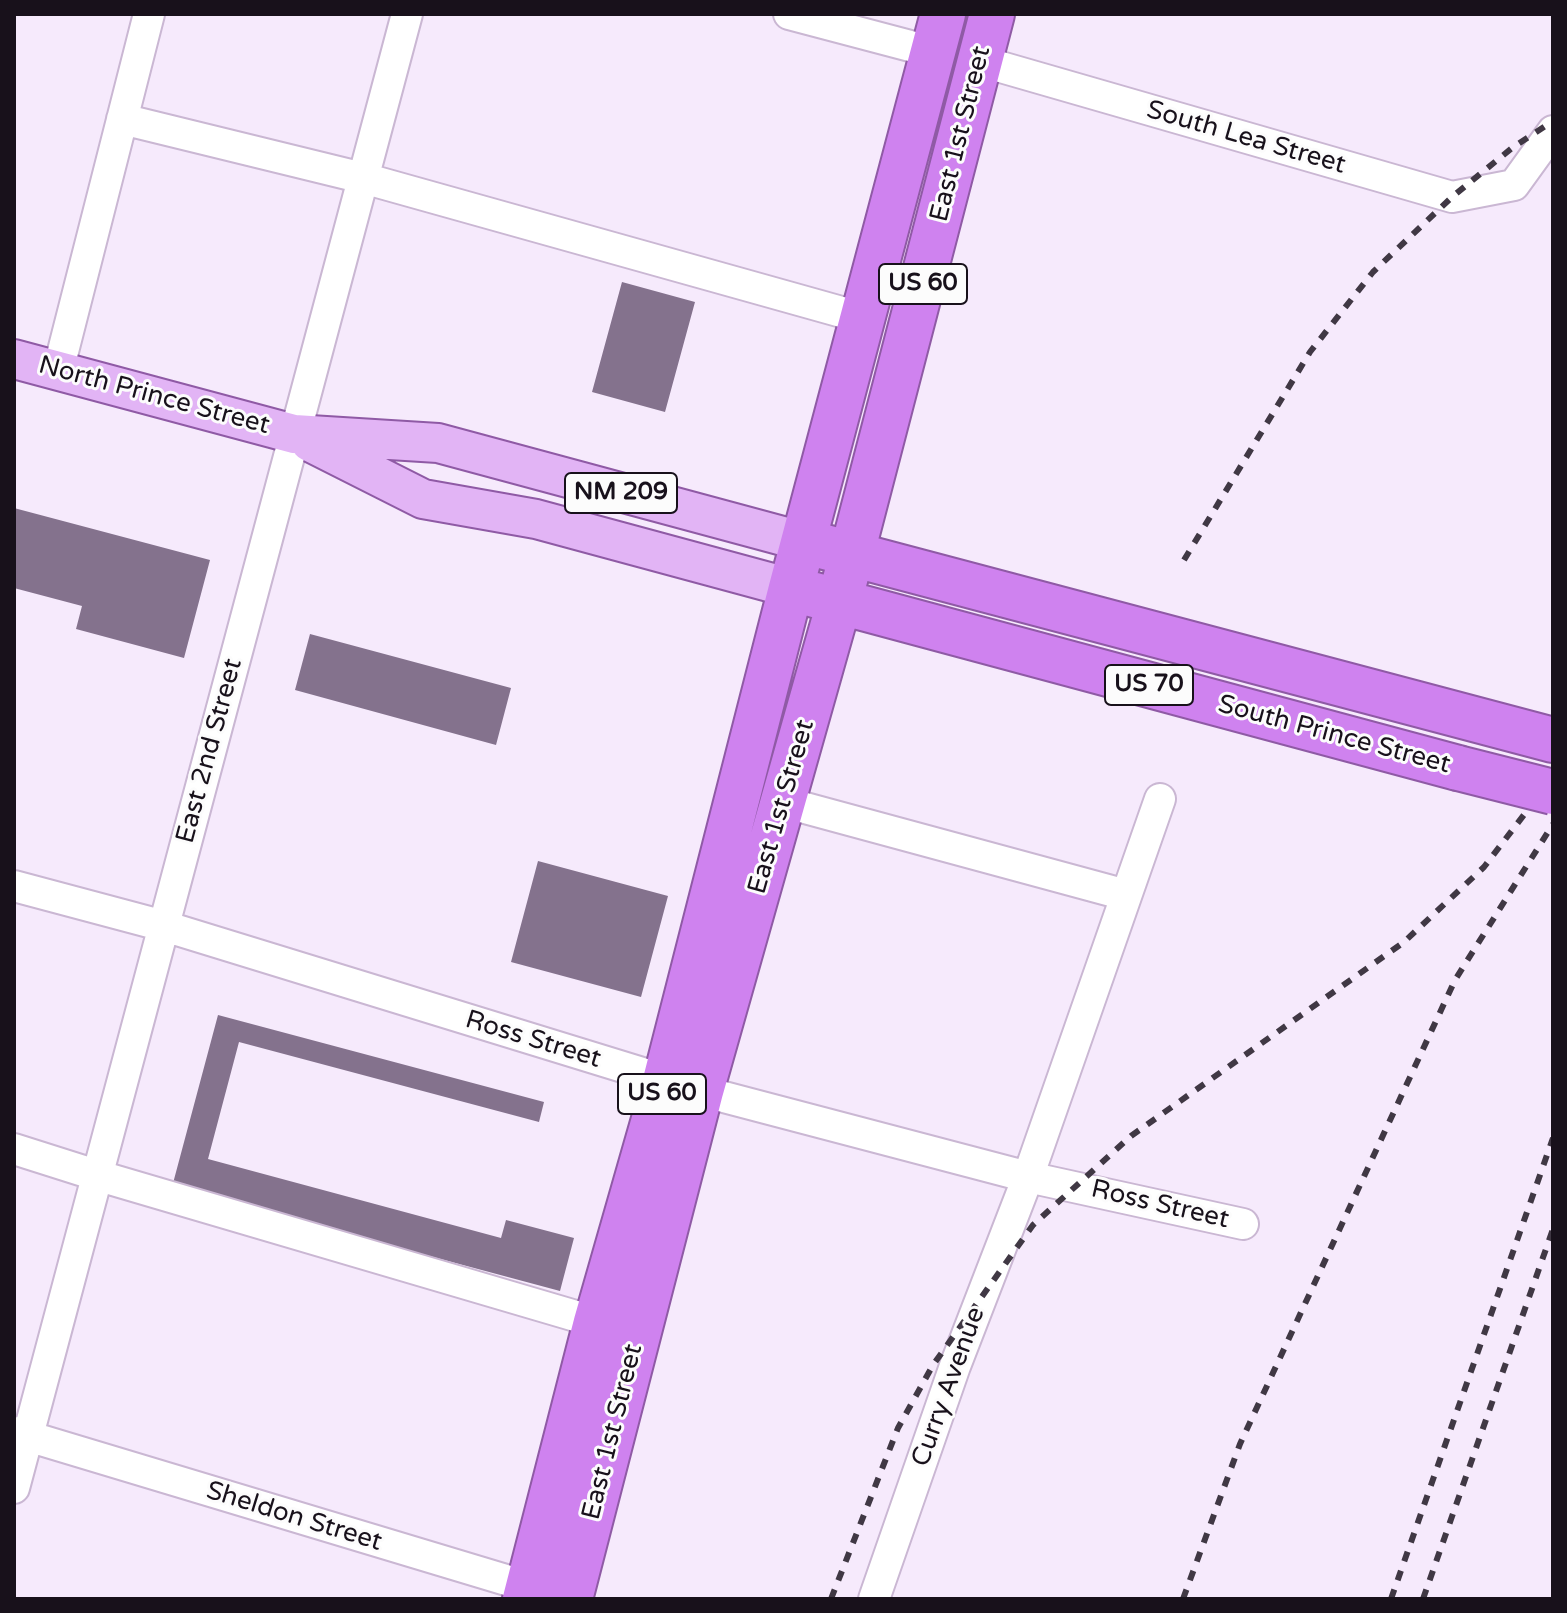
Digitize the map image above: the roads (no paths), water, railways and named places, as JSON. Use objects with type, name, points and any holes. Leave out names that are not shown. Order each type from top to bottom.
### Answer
[{"type":"highway","name":"East 1st Street","points":[[526,1594],[596,1322],[783,802],[839,603],[992,14]]},
{"type":"highway","name":"East 1st Street","points":[[572,1599],[791,588],[938,33]]},
{"type":"highway","name":"South Prince Street","points":[[805,542],[1553,740]]},
{"type":"highway","name":"South Prince Street","points":[[791,588],[1553,792]]},
{"type":"main road","name":"North Prince Street","points":[[14,359],[294,434],[438,443],[805,542]]},
{"type":"main road","name":"North Prince Street","points":[[294,434],[423,499],[536,519],[791,588]]},
{"type":"street","points":[[58,371],[149,14]]},
{"type":"street","name":"East 2nd Street","points":[[14,1488],[21,1434],[164,926],[407,14]]},
{"type":"street","points":[[789,14],[938,33]]},
{"type":"street","name":"South Lea Street","points":[[980,61],[1452,197],[1514,185],[1553,131]]},
{"type":"street","points":[[122,119],[363,178],[863,318]]},
{"type":"street","name":"Curry Avenue","points":[[874,1599],[955,1366],[1028,1177],[1160,799]]},
{"type":"street","points":[[783,802],[1126,895]]},
{"type":"street","name":"Ross Street","points":[[14,886],[164,926],[683,1086],[1028,1177],[1243,1224]]},
{"type":"street","points":[[14,1149],[596,1322]]},
{"type":"street","name":"Sheldon Street","points":[[21,1434],[526,1594],[572,1599]]},
{"type":"railway","points":[[1184,560],[1310,352],[1373,272],[1452,197],[1512,148],[1553,121]]},
{"type":"railway","points":[[831,1599],[898,1428],[933,1365],[1033,1225],[1131,1136],[1404,942],[1484,867],[1553,777]]},
{"type":"railway","points":[[1183,1599],[1240,1444],[1455,980],[1553,824]]},
{"type":"railway","points":[[1391,1599],[1553,1138]]},
{"type":"railway","points":[[1423,1599],[1553,1229]]}]
